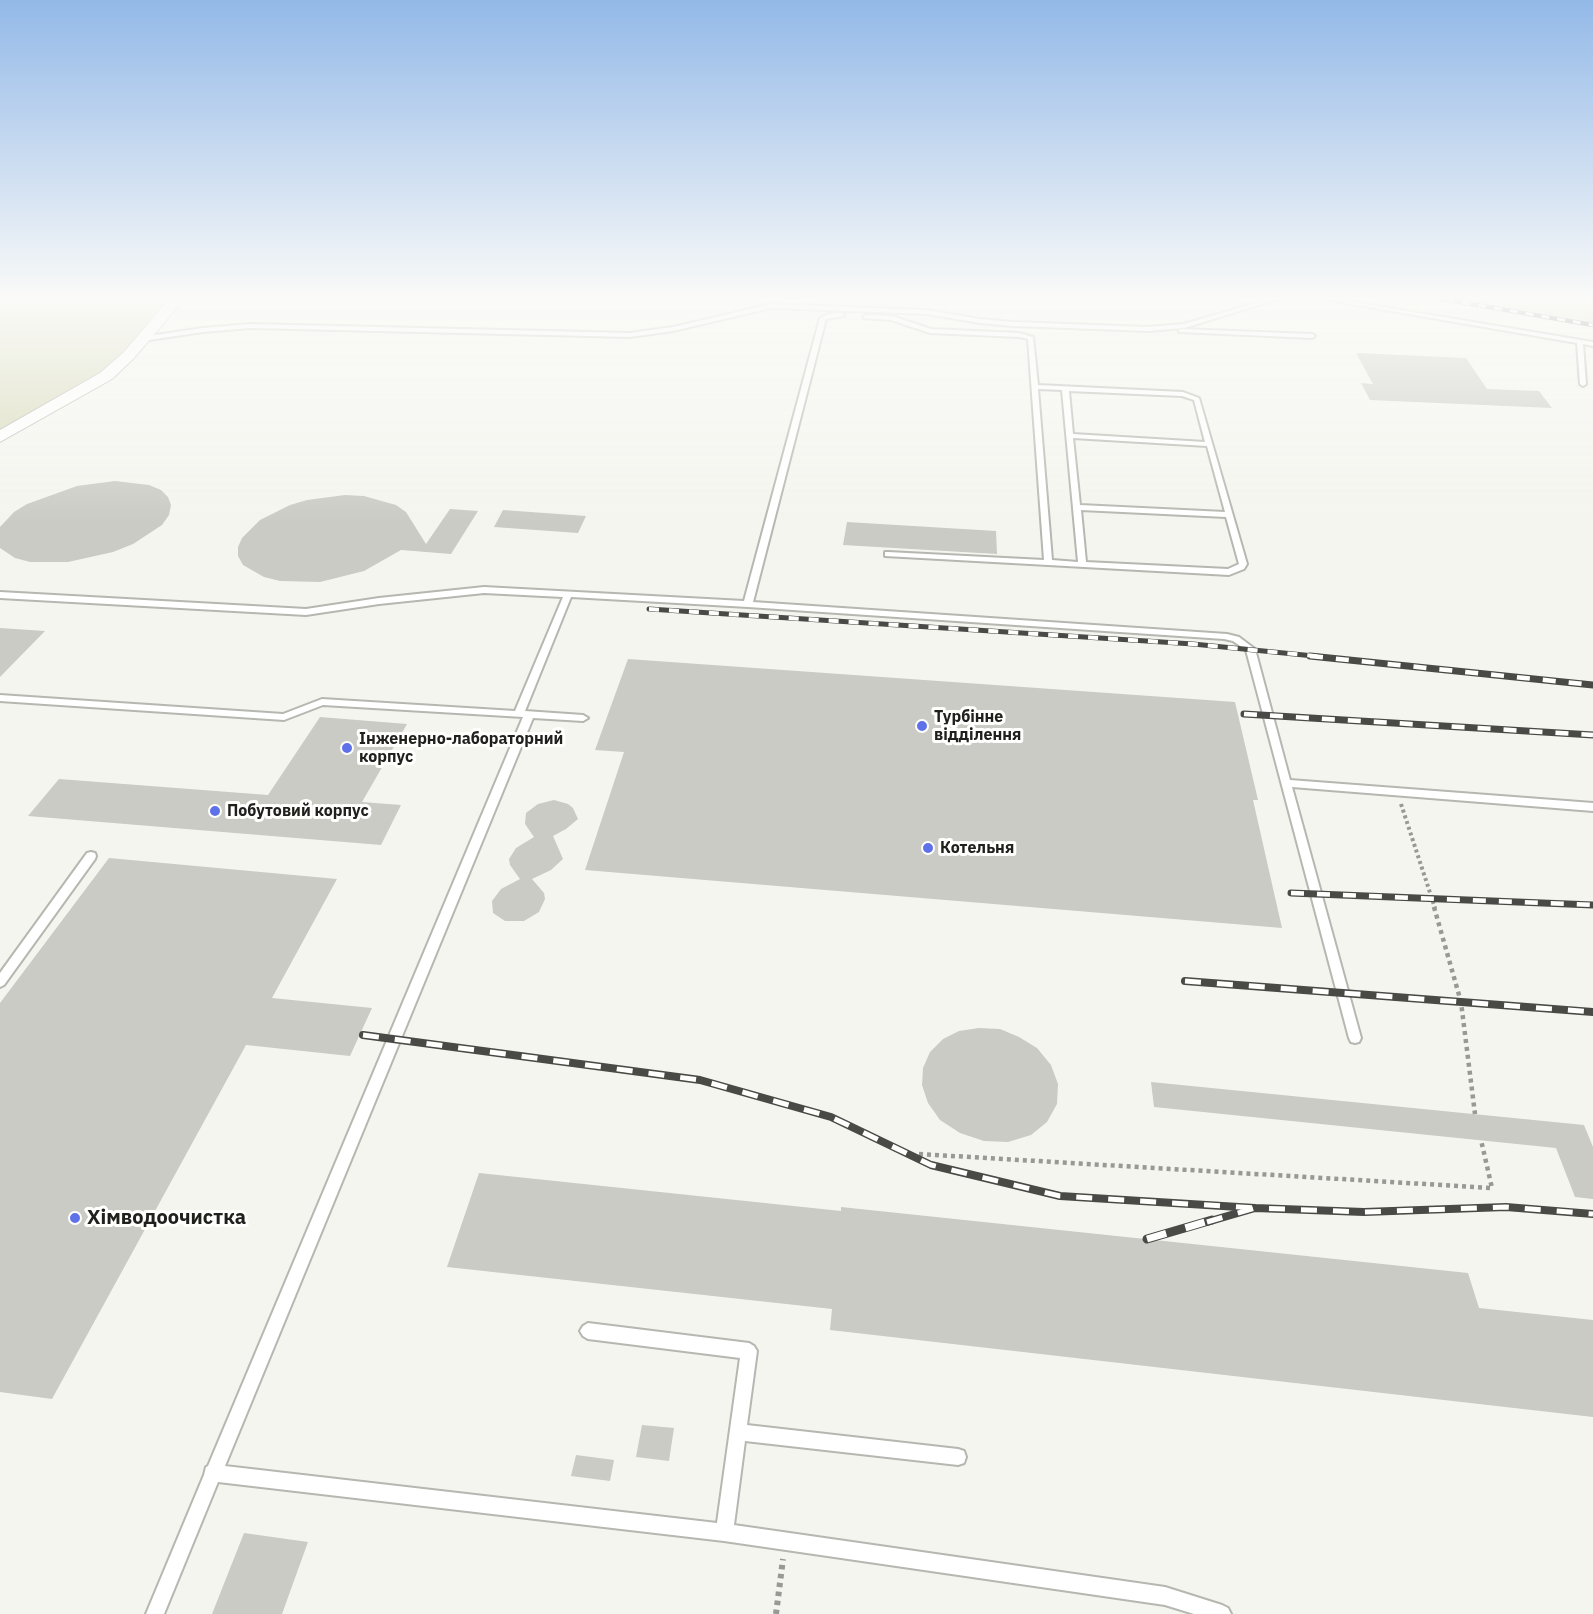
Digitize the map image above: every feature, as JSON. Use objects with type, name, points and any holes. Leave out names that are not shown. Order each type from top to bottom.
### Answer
[{"type":"street","points":[[0,437],[110,372]]},
{"type":"lane","points":[[748,604],[809,372]]},
{"type":"lane","points":[[1034,372],[1048,562]]},
{"type":"lane","points":[[1582,372],[1583,384]]},
{"type":"lane","points":[[888,554],[1229,572],[1243,564],[1197,399],[1183,394],[1035,387]]},
{"type":"lane","points":[[1065,388],[1083,564]]},
{"type":"lane","points":[[1070,436],[1209,444]]},
{"type":"lane","points":[[1077,507],[1229,515]]},
{"type":"lane","points":[[0,595],[306,612],[379,601],[484,590],[748,604],[1224,636],[1236,639],[1250,649],[1355,1038]]},
{"type":"lane","points":[[155,1614],[524,714],[568,594]]},
{"type":"lane","points":[[0,698],[284,717],[322,702],[583,718]]},
{"type":"lane","points":[[1286,783],[1593,807]]},
{"type":"lane","points":[[0,982],[92,856]]},
{"type":"lane","points":[[588,1330],[749,1351],[724,1532]]},
{"type":"lane","points":[[737,1432],[958,1457]]},
{"type":"lane","points":[[212,1473],[786,1540],[1165,1596],[1222,1614]]},
{"type":"path","points":[[1397,792],[1432,898],[1461,1002],[1475,1114]]},
{"type":"path","points":[[919,1154],[1492,1188],[1481,1140]]},
{"type":"path","points":[[776,1614],[786,1540]]},
{"type":"green space","points":[[0,372],[102,372],[99,375],[0,429]]},
{"type":"building","points":[[1367,372],[1476,372],[1487,389],[1539,391],[1552,408],[1370,400],[1361,383],[1373,384]]},
{"type":"building","points":[[115,481],[149,485],[161,490],[168,497],[171,505],[169,515],[162,525],[133,544],[113,552],[68,562],[30,562],[15,558],[0,548],[0,527],[14,512],[27,504],[77,486]]},
{"type":"building","points":[[345,495],[364,496],[396,505],[406,512],[426,544],[450,509],[478,511],[451,554],[401,550],[364,571],[320,582],[280,581],[264,577],[243,565],[238,556],[238,547],[242,538],[260,520],[290,505],[307,500]]},
{"type":"building","points":[[503,510],[586,516],[578,533],[494,527]]},
{"type":"building","points":[[847,522],[996,531],[997,554],[843,545]]},
{"type":"building","points":[[0,628],[45,631],[0,677]]},
{"type":"building","points":[[628,659],[1235,702],[1258,800],[1253,800],[1282,928],[585,870],[624,752],[595,750]]},
{"type":"building","name":"Побутовий корпус","points":[[320,717],[407,724],[362,802],[401,805],[381,845],[28,816],[59,779],[268,795]]},
{"type":"building","points":[[554,800],[568,804],[573,808],[578,819],[553,836],[563,859],[551,870],[532,879],[544,893],[545,899],[539,912],[524,921],[505,921],[493,913],[492,901],[501,889],[520,879],[510,865],[509,859],[516,848],[534,837],[525,824],[526,813],[538,804]]},
{"type":"building","name":"Хімводоочистка","points":[[109,858],[337,879],[272,998],[372,1008],[350,1056],[246,1045],[52,1399],[0,1392],[0,1003]]},
{"type":"building","points":[[979,1028],[1000,1029],[1019,1037],[1037,1048],[1051,1065],[1058,1084],[1057,1104],[1047,1122],[1031,1135],[1008,1142],[984,1141],[960,1133],[940,1120],[928,1103],[922,1085],[923,1068],[930,1052],[943,1039],[959,1031]]},
{"type":"building","points":[[1151,1082],[1584,1125],[1593,1147],[1593,1199],[1575,1197],[1556,1148],[1154,1107]]},
{"type":"building","points":[[479,1173],[841,1211],[841,1207],[1468,1273],[1479,1308],[1593,1320],[1593,1417],[830,1330],[832,1309],[447,1267]]},
{"type":"building","points":[[642,1425],[674,1428],[669,1461],[636,1457]]},
{"type":"building","points":[[576,1455],[614,1460],[610,1481],[571,1476]]},
{"type":"building","points":[[244,1533],[308,1542],[282,1614],[212,1614]]},
{"type":"railway","points":[[649,609],[1193,644],[1324,657]]},
{"type":"railway","points":[[1310,656],[1593,685]]},
{"type":"railway","points":[[1244,714],[1593,735]]},
{"type":"railway","points":[[1291,893],[1593,905]]},
{"type":"railway","points":[[1185,981],[1593,1012]]},
{"type":"railway","points":[[363,1035],[700,1080],[831,1117],[931,1165],[1060,1196],[1255,1208]]},
{"type":"railway","points":[[1255,1208],[1364,1212],[1506,1207],[1593,1214]]},
{"type":"railway","points":[[1207,1222],[1255,1208]]},
{"type":"railway","points":[[1147,1239],[1212,1220]]},
{"type":"place","name":"Турбінне відділення","points":[[922,726]]},
{"type":"place","name":"Інженерно-лабораторний корпус","points":[[347,748]]},
{"type":"place","name":"Побутовий корпус","points":[[215,811]]},
{"type":"place","name":"Котельня","points":[[928,848]]},
{"type":"place","name":"Хімводоочистка","points":[[75,1218]]}]
